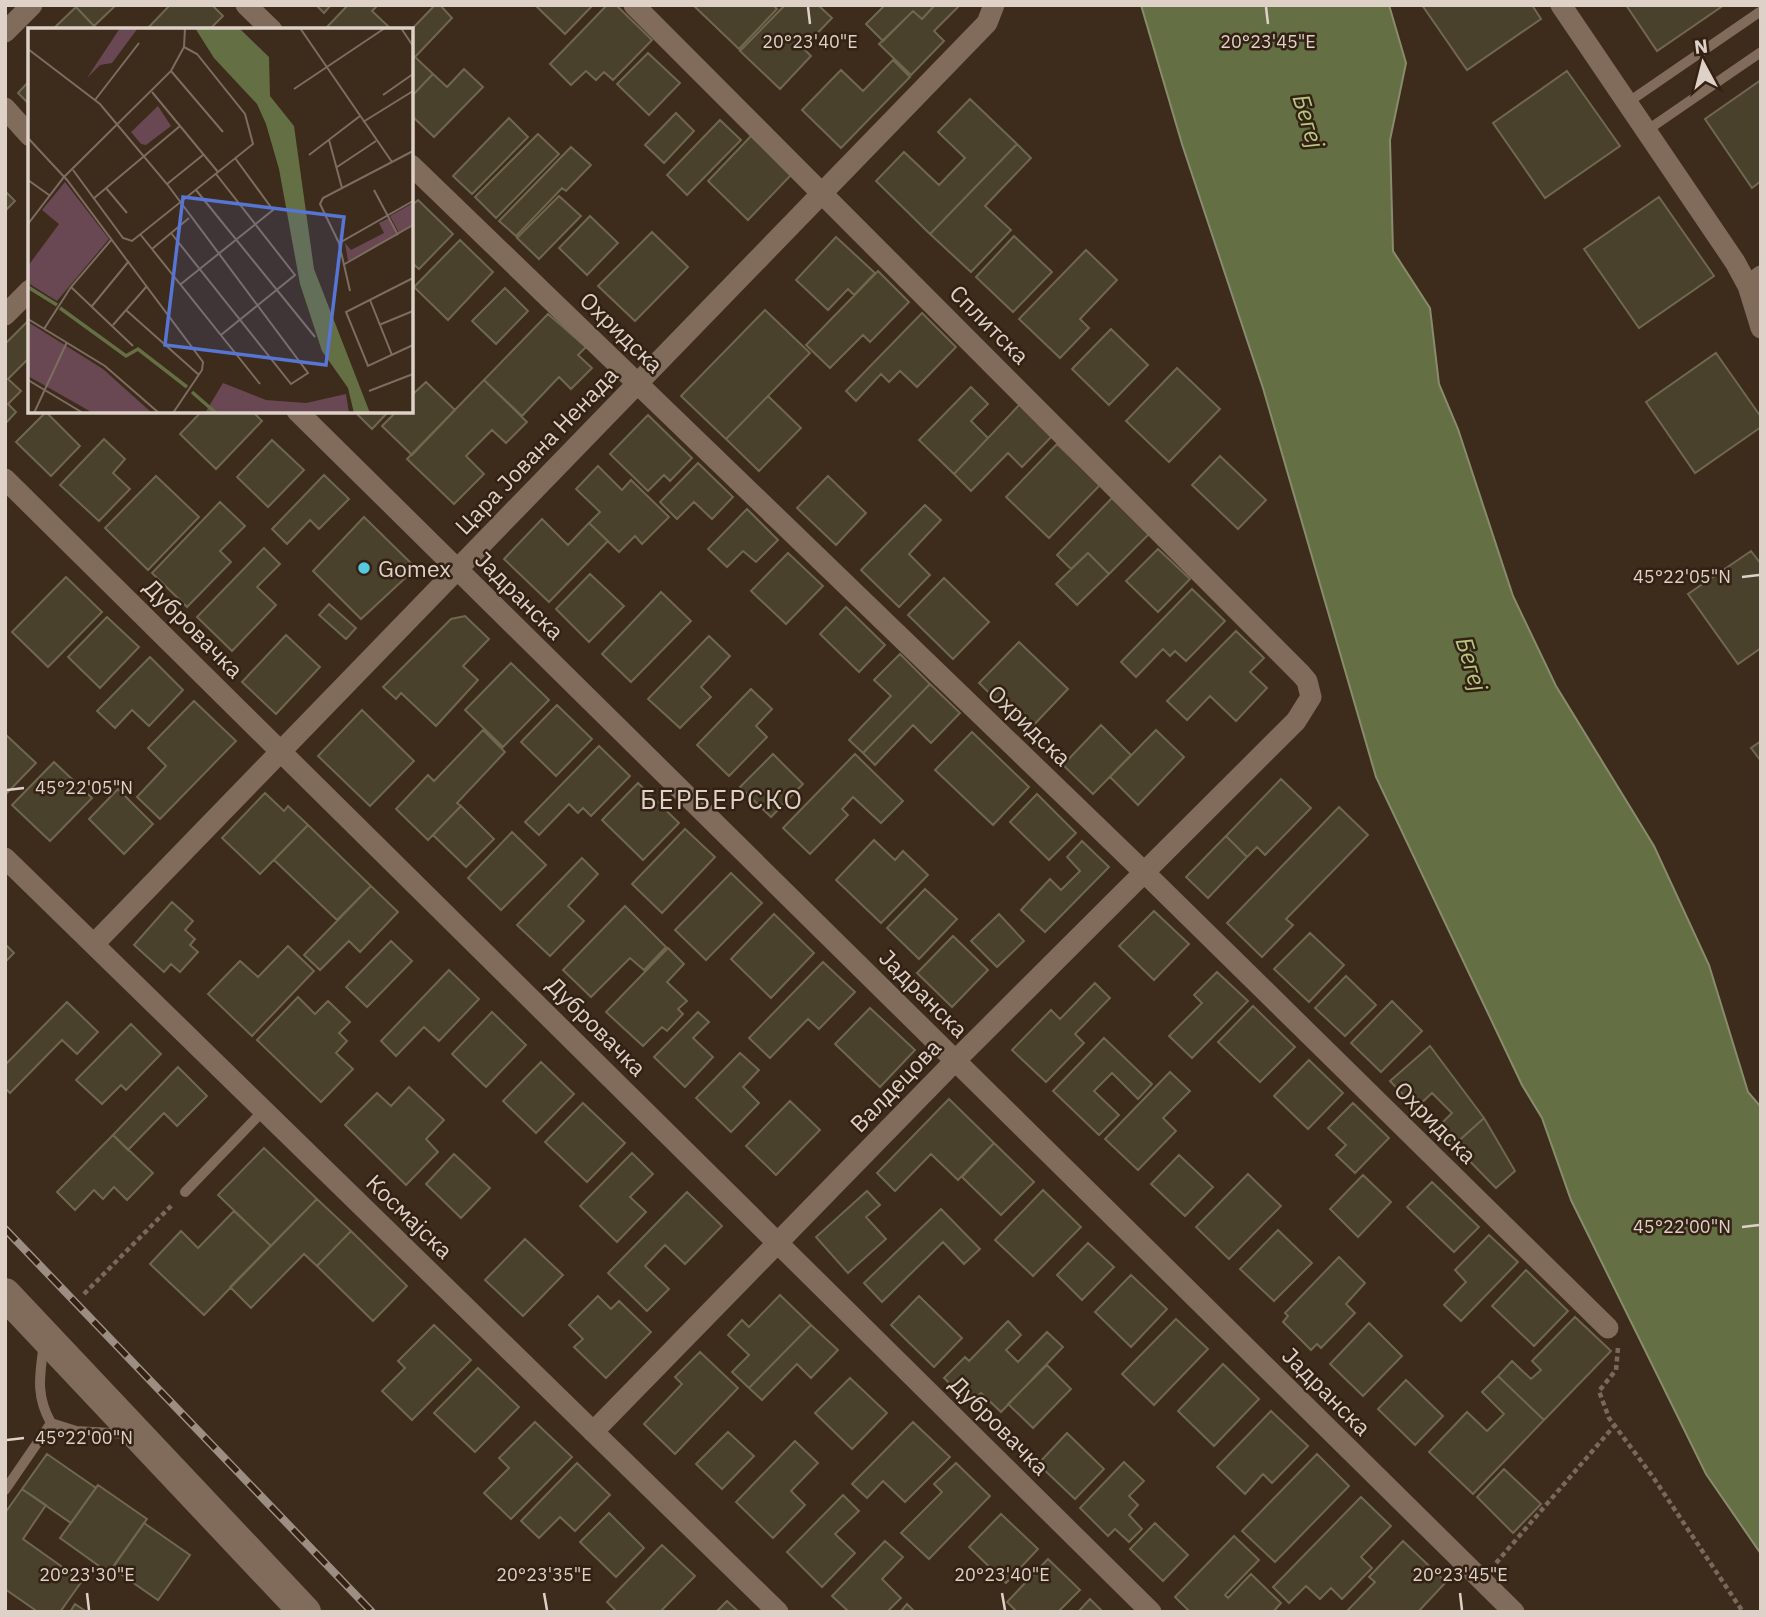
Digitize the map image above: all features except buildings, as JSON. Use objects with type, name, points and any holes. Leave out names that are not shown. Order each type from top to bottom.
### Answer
[{"type":"street","points":[[5,32],[32,5]]},
{"type":"street","points":[[246,5],[270,28]]},
{"type":"street","name":"Сплитска","points":[[634,5],[1307,681]]},
{"type":"street","points":[[1561,5],[1735,262],[1754,281],[1761,328]]},
{"type":"street","name":"Цара Јована Ненада","points":[[94,944],[822,193],[990,14]]},
{"type":"street","points":[[5,108],[28,134]]},
{"type":"street","name":"Охридска","points":[[413,166],[1145,873],[1608,1328]]},
{"type":"street","points":[[5,315],[28,291]]},
{"type":"street","name":"Јадранска","points":[[299,413],[1514,1612]]},
{"type":"street","name":"Дубровачка","points":[[5,479],[1151,1612]]},
{"type":"street","name":"Валдецова","points":[[593,1432],[955,1061],[1296,721],[1311,697],[1307,681]]},
{"type":"street","name":"Космајска","points":[[5,858],[778,1612]]},
{"type":"street","points":[[5,1294],[305,1612]]},
{"type":"lane","points":[[1627,103],[1761,10]]},
{"type":"lane","points":[[1646,131],[1761,52]]},
{"type":"lane","points":[[185,1192],[264,1110]]},
{"type":"lane","points":[[45,1337],[38,1387],[41,1405],[51,1423],[76,1431],[137,1434]]},
{"type":"lane","points":[[5,1490],[51,1423]]},
{"type":"path","points":[[84,1294],[185,1192]]},
{"type":"path","points":[[1608,1328],[1619,1349],[1616,1370],[1599,1391],[1615,1426],[1653,1477],[1743,1612]]},
{"type":"path","points":[[1482,1580],[1615,1426]]},
{"type":"water","name":"Бегеј","points":[[1141,5],[1389,5],[1406,63],[1390,140],[1393,251],[1430,308],[1439,384],[1458,429],[1513,596],[1556,686],[1654,846],[1709,965],[1748,1092],[1761,1107],[1761,1554],[1706,1474],[1571,1200],[1542,1118],[1522,1085],[1376,777],[1263,388],[1182,144]]},
{"type":"railway","points":[[5,1229],[372,1612]]},
{"type":"place","name":"Gomex","points":[[364,568]]},
{"type":"district","name":"БЕРБЕРСКО","points":[[722,799]]}]
